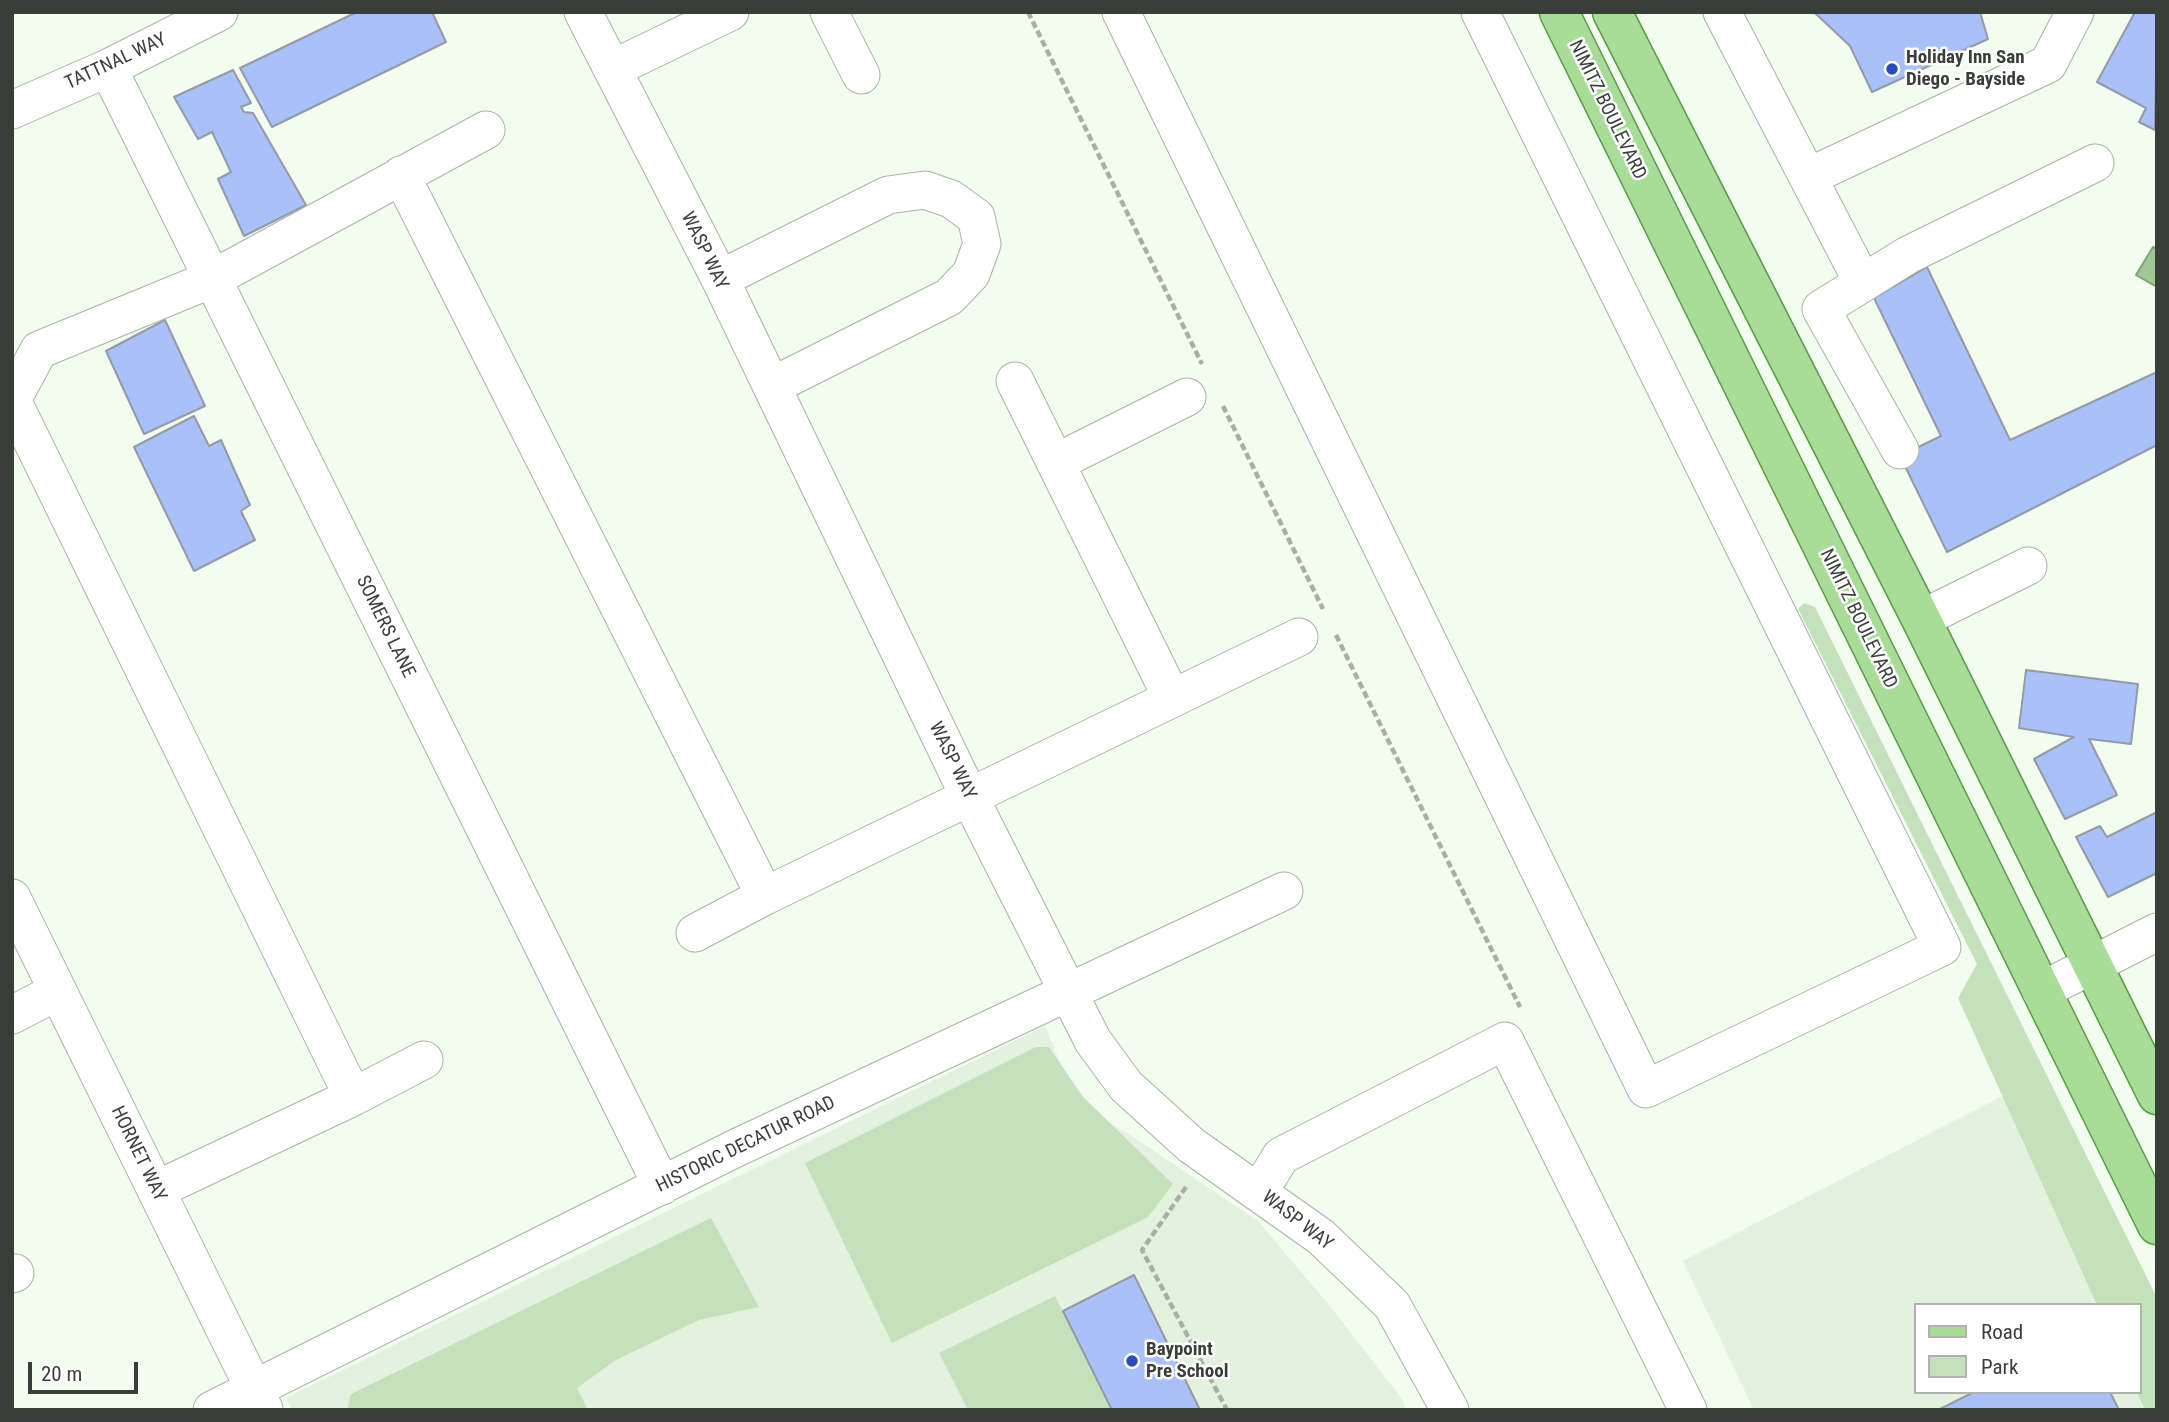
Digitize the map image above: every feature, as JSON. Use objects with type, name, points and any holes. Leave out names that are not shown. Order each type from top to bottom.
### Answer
[{"type":"main road","name":"NIMITZ BOULEVARD","points":[[1559,12],[2157,1225]]},
{"type":"main road","points":[[1612,12],[1921,619],[2157,1095]]},
{"type":"street","name":"TATTNAL WAY","points":[[12,110],[107,68],[219,12]]},
{"type":"street","name":"WASP WAY","points":[[583,12],[720,279],[969,796],[1093,1041],[1126,1086],[1191,1145],[1321,1237],[1392,1305],[1450,1410]]},
{"type":"street","points":[[612,69],[730,12]]},
{"type":"street","points":[[830,12],[861,75]]},
{"type":"street","points":[[1121,12],[1646,1089],[1941,947],[1480,12]]},
{"type":"street","points":[[1722,12],[1863,283]]},
{"type":"street","points":[[1808,177],[2048,64],[2075,12]]},
{"type":"street","name":"SOMERS LANE","points":[[107,68],[662,1186]]},
{"type":"street","points":[[353,1097],[12,400],[39,350],[212,279],[486,131]]},
{"type":"street","points":[[1900,450],[1821,309],[1908,255],[2095,163]]},
{"type":"street","points":[[401,175],[765,896]]},
{"type":"street","points":[[720,279],[888,195],[925,190],[951,198],[976,217],[982,244],[971,274],[949,297],[772,386]]},
{"type":"street","points":[[1015,381],[1172,698]]},
{"type":"street","points":[[1057,462],[1204,390]]},
{"type":"street","points":[[1921,619],[2028,566]]},
{"type":"street","points":[[695,933],[969,796],[1315,630]]},
{"type":"street","name":"HISTORIC DECATUR ROAD","points":[[212,1410],[259,1399],[746,1143],[1068,995],[1284,891]]},
{"type":"street","name":"HORNET WAY","points":[[12,898],[259,1399]]},
{"type":"street","points":[[2041,990],[2157,932]]},
{"type":"street","points":[[12,1015],[58,990]]},
{"type":"street","points":[[1259,1192],[1281,1156],[1505,1041],[1688,1410]]},
{"type":"street","points":[[156,1191],[424,1060]]},
{"type":"path","points":[[1028,12],[1204,390],[1324,611]]},
{"type":"path","points":[[1315,630],[1521,1010]]},
{"type":"path","points":[[1186,1186],[1142,1250],[1227,1410]]},
{"type":"shaded area","points":[[2153,247],[2157,249],[2157,287],[2136,275]]},
{"type":"shaded area","points":[[1045,1026],[1076,1102],[1258,1221],[1333,1310],[1402,1399],[1406,1410],[292,1410],[286,1398]]},
{"type":"shaded area","points":[[2045,1074],[2157,1309],[2157,1410],[1754,1410],[1683,1261]]},
{"type":"green space","points":[[1804,603],[1815,607],[2157,1298],[2157,1410],[2145,1410],[2138,1394],[2141,1394],[2141,1303],[2096,1303],[1958,998],[1977,964],[1798,609]]},
{"type":"green space","points":[[1036,1047],[1049,1047],[1083,1097],[1173,1184],[1148,1217],[892,1343],[805,1163]]},
{"type":"green space","points":[[711,1218],[759,1307],[699,1320],[616,1360],[577,1388],[588,1410],[347,1410],[351,1394]]},
{"type":"green space","points":[[1055,1296],[1112,1410],[968,1410],[939,1353]]},
{"type":"building","points":[[357,12],[432,12],[446,42],[272,127],[240,68]]},
{"type":"building","name":"Holiday Inn San Diego - Bayside","points":[[1814,12],[1980,12],[1988,39],[1872,92],[1850,46]]},
{"type":"building","points":[[2135,12],[2157,12],[2155,130],[2139,122],[2146,108],[2097,82]]},
{"type":"building","points":[[233,70],[251,103],[241,107],[244,112],[253,113],[306,205],[244,236],[218,179],[231,172],[212,132],[198,139],[174,97]]},
{"type":"building","points":[[1927,267],[2010,440],[2157,372],[2157,445],[1947,552],[1900,456],[1941,436],[1874,298]]},
{"type":"building","points":[[165,320],[205,406],[144,434],[106,351]]},
{"type":"building","points":[[194,416],[209,446],[221,440],[250,505],[241,511],[255,540],[194,571],[134,447]]},
{"type":"building","points":[[2026,670],[2138,684],[2131,744],[2089,739],[2117,795],[2065,819],[2034,759],[2074,737],[2019,728]]},
{"type":"building","points":[[2157,812],[2157,873],[2108,897],[2076,837],[2100,826],[2107,837]]},
{"type":"building","name":"Baypoint Pre School","points":[[1134,1275],[1200,1410],[1112,1410],[1063,1311]]},
{"type":"building","points":[[1970,1394],[2111,1394],[2119,1410],[1938,1410]]},
{"type":"place","name":"Holiday Inn San Diego - Bayside","points":[[1892,69]]},
{"type":"place","name":"Baypoint Pre School","points":[[1132,1361]]}]
